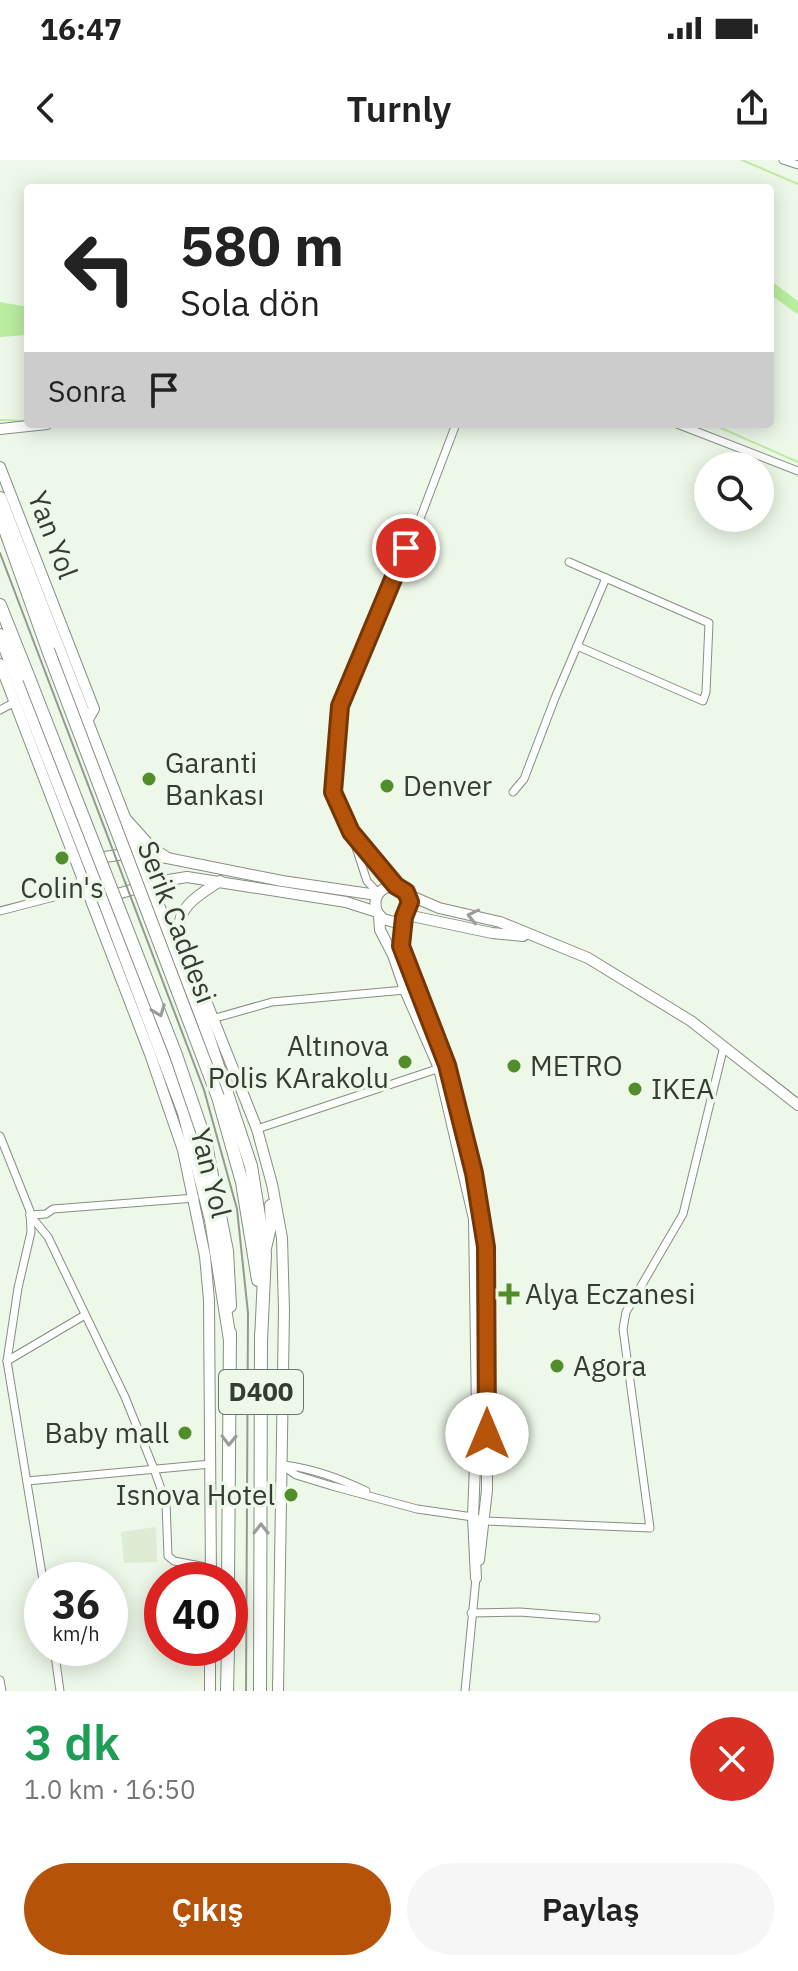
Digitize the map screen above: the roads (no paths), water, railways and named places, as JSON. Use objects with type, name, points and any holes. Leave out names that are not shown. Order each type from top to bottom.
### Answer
[{"type":"highway","points":[[0,498],[91,716],[122,813],[195,1001],[251,1166],[265,1254],[261,1341]]},
{"type":"highway","name":"Serik Caddesi","points":[[0,517],[233,1142],[258,1276],[261,1341],[260,1691]]},
{"type":"highway","name":"Serik Caddesi","points":[[0,605],[176,1055],[205,1140],[227,1251],[230,1340],[228,1562]]},
{"type":"highway","points":[[0,640],[91,867],[184,1113],[211,1220],[230,1340]]},
{"type":"highway","points":[[227,1691],[228,1666]]},
{"type":"street","points":[[783,160],[798,165]]},
{"type":"street","points":[[0,429],[24,426]]},
{"type":"street","points":[[377,894],[367,881],[351,832],[333,792],[340,706],[394,573],[418,524],[454,428]]},
{"type":"street","points":[[687,428],[798,471]]},
{"type":"street","name":"Yan Yol","points":[[1,475],[91,716]]},
{"type":"street","points":[[569,562],[709,623],[703,701],[577,646]]},
{"type":"street","points":[[513,792],[524,779],[606,578]]},
{"type":"street","name":"Yan Yol","points":[[0,664],[150,1054],[183,1150],[195,1198],[209,1300],[211,1562]]},
{"type":"street","points":[[0,710],[15,702],[33,721]]},
{"type":"street","points":[[122,813],[152,848],[173,861]]},
{"type":"street","points":[[351,832],[396,886],[409,895],[439,908],[500,922],[588,958],[681,1015],[798,1105]]},
{"type":"street","points":[[73,892],[91,867],[105,857],[137,852],[173,861],[377,894]]},
{"type":"street","points":[[180,878],[189,884],[194,898],[220,881]]},
{"type":"street","points":[[0,911],[73,892],[103,898],[180,878],[220,881],[346,902],[378,914],[389,922],[406,916],[492,933],[536,938]]},
{"type":"street","points":[[396,886],[386,887],[377,894],[375,904],[380,930],[443,1067],[475,1230],[477,1412],[473,1517],[476,1578]]},
{"type":"street","points":[[409,895],[410,909],[401,946],[443,1067],[474,1173],[486,1247],[487,1490],[471,1613],[465,1691]]},
{"type":"street","name":"Yan Yol","points":[[194,898],[181,912],[179,933],[257,1129],[282,1238],[278,1691]]},
{"type":"street","points":[[195,1001],[212,1019],[272,1002],[405,990]]},
{"type":"street","points":[[282,1465],[296,1475],[417,1509],[485,1521],[650,1528],[623,1329],[626,1312],[683,1214],[724,1046]]},
{"type":"street","points":[[257,1129],[443,1067]]},
{"type":"street","points":[[0,1136],[30,1215],[31,1232],[18,1288],[7,1361],[40,1562]]},
{"type":"street","points":[[265,1254],[271,1227],[269,1201],[273,1191]]},
{"type":"street","points":[[30,1215],[46,1214],[53,1209],[195,1198]]},
{"type":"street","points":[[30,1215],[48,1237],[125,1397],[166,1503],[168,1556],[177,1562]]},
{"type":"street","points":[[7,1361],[85,1315]]},
{"type":"street","points":[[27,1481],[211,1464]]},
{"type":"street","points":[[261,1563],[278,1573]]},
{"type":"street","points":[[261,1603],[278,1593]]},
{"type":"street","points":[[471,1613],[520,1612],[596,1618]]},
{"type":"street","points":[[57,1666],[60,1691]]},
{"type":"street","points":[[210,1666],[210,1691]]},
{"type":"street","points":[[0,1680],[2,1691]]},
{"type":"waterway","points":[[742,160],[798,184]]},
{"type":"waterway","points":[[774,290],[798,308]]},
{"type":"waterway","points":[[0,420],[24,421]]},
{"type":"waterway","points":[[721,428],[798,462]]},
{"type":"tram line","points":[[0,553],[204,1090],[237,1209],[248,1313],[246,1691]]},
{"type":"place","name":"Garanti Bankası","points":[[149,779]]},
{"type":"place","name":"Denver","points":[[387,786]]},
{"type":"place","name":"Colin's","points":[[62,858]]},
{"type":"place","name":"Altınova Polis KArakolu","points":[[405,1062]]},
{"type":"place","name":"METRO","points":[[514,1066]]},
{"type":"place","name":"IKEA","points":[[635,1089]]},
{"type":"place","name":"Alya Eczanesi","points":[[509,1294]]},
{"type":"place","name":"Agora","points":[[557,1366]]},
{"type":"place","name":"Baby mall","points":[[185,1433]]},
{"type":"place","name":"Isnova Hotel","points":[[291,1495]]}]
